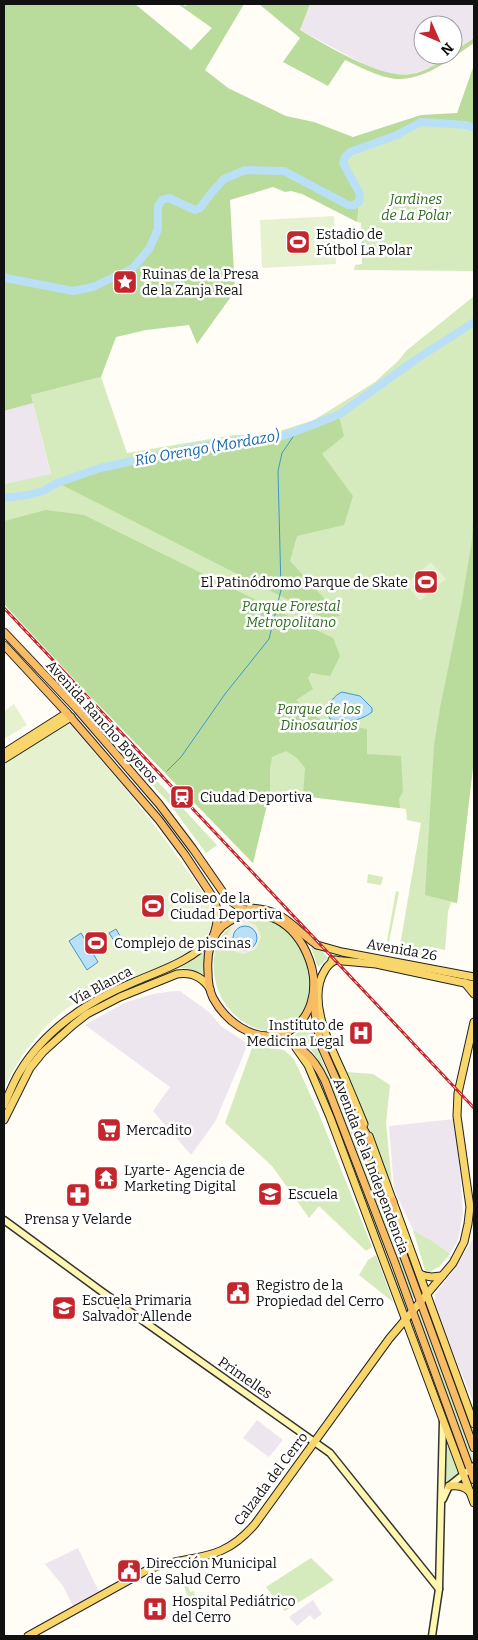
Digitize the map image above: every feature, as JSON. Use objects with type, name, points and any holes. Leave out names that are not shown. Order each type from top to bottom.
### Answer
[{"type":"highway","name":"Avenida Rancho Boyeros","points":[[4,632],[88,722],[159,804],[194,849],[227,898],[233,903]]},
{"type":"highway","name":"Avenida Rancho Boyeros","points":[[4,645],[70,716],[159,820],[185,855],[214,900],[218,915],[213,937]]},
{"type":"highway","points":[[60,692],[70,716],[78,713],[88,722]]},
{"type":"highway","points":[[233,903],[245,910],[280,922],[304,940],[321,947]]},
{"type":"highway","points":[[233,903],[242,907],[263,909],[280,915],[321,947]]},
{"type":"highway","points":[[266,916],[238,916],[222,926],[213,937],[207,958],[210,990],[218,1005],[234,1022],[253,1034],[270,1036],[286,1033],[298,1025],[306,1014],[317,983]]},
{"type":"highway","points":[[290,930],[302,945],[313,968],[317,983],[316,1022],[320,1043],[342,1092],[474,1448]]},
{"type":"highway","name":"Avenida de la Independencia","points":[[270,1036],[290,1042],[307,1053],[325,1081],[395,1263],[474,1480]]},
{"type":"highway","points":[[342,1092],[370,1141]]},
{"type":"highway","points":[[392,1201],[395,1234]]},
{"type":"main road","points":[[4,753],[70,716]]},
{"type":"main road","points":[[4,759],[70,716]]},
{"type":"main road","name":"Vía Blanca","points":[[4,1105],[28,1059],[42,1042],[68,1018],[83,1007],[120,988],[190,957],[206,946],[213,937]]},
{"type":"main road","name":"Avenida 26","points":[[321,947],[474,977]]},
{"type":"main road","name":"Avenida 26","points":[[317,983],[326,963],[336,960],[376,964],[474,985]]},
{"type":"main road","points":[[460,973],[474,970]]},
{"type":"main road","name":"Vía Blanca","points":[[4,1120],[30,1068],[56,1039],[87,1014],[120,997],[177,974],[186,973],[197,976],[206,982],[210,990]]},
{"type":"main road","points":[[317,983],[326,1035],[370,1141],[474,1424]]},
{"type":"main road","points":[[464,983],[474,994]]},
{"type":"main road","name":"Calzada del Cerro","points":[[28,1636],[149,1569],[207,1556],[229,1548],[240,1539],[255,1524],[405,1318],[452,1263],[461,1247],[470,1217],[469,1197],[457,1116],[458,1089],[474,1022]]},
{"type":"main road","points":[[290,1042],[305,1058],[342,1149],[442,1420],[469,1470],[470,1492],[474,1503]]},
{"type":"main road","name":"Primelles","points":[[4,1220],[330,1453],[440,1589]]},
{"type":"main road","points":[[420,1274],[430,1277],[442,1276]]},
{"type":"main road","points":[[432,1636],[440,1589],[442,1420]]},
{"type":"main road","points":[[441,1506],[445,1493],[450,1486],[469,1470]]},
{"type":"main road","points":[[450,1486],[465,1488],[470,1492]]},
{"type":"shaded area","points":[[310,4],[474,4],[474,38],[463,45],[463,15],[413,15],[413,65],[434,65],[411,74],[392,74],[371,68],[300,30]]},
{"type":"shaded area","points":[[33,403],[51,475],[4,484],[4,411]]},
{"type":"shaded area","points":[[244,920],[256,925],[261,937],[256,949],[244,954],[232,949],[227,937],[232,925]],"holes":[[[250,926],[255,932],[257,939],[249,949],[245,950],[235,945]]]},
{"type":"shaded area","points":[[180,991],[209,1012],[221,1026],[248,1044],[215,1122],[191,1155],[153,1111],[170,1087],[85,1025],[124,1003],[153,994]]},
{"type":"shaded area","points":[[454,1119],[463,1213],[458,1240],[450,1254],[413,1230],[394,1189],[389,1126]]},
{"type":"shaded area","points":[[474,1237],[474,1404],[435,1307],[435,1294],[453,1271]]},
{"type":"shaded area","points":[[257,1420],[283,1440],[269,1457],[243,1438]]},
{"type":"shaded area","points":[[78,1548],[99,1592],[73,1606],[63,1586],[45,1564]]},
{"type":"shaded area","points":[[313,1600],[322,1614],[314,1620],[310,1615],[297,1626],[289,1617]]},
{"type":"green space","points":[[4,4],[135,4],[191,50],[212,28],[178,4],[185,6],[190,4],[244,4],[205,70],[228,88],[286,116],[314,122],[353,137],[421,115],[457,113],[474,65],[474,128],[466,125],[421,122],[397,135],[350,152],[345,157],[343,163],[360,194],[357,222],[302,194],[291,191],[285,192],[273,187],[230,200],[235,291],[197,344],[189,325],[146,330],[116,337],[101,377],[31,395],[33,403],[4,411]]},
{"type":"green space","points":[[259,4],[310,4],[300,30],[354,60],[370,66],[398,74],[411,74],[434,65],[441,65],[411,78],[394,79],[345,60],[328,86],[283,62],[300,38]]},
{"type":"green space","points":[[474,38],[474,43],[463,51],[463,45]]},
{"type":"green space","name":"Jardines de La Polar","points":[[421,122],[466,125],[474,128],[474,271],[354,270],[355,265],[362,264],[361,223],[357,222],[360,195],[343,163],[345,157],[350,152],[397,135]]},
{"type":"green space","name":"Estadio de Fútbol La Polar","points":[[334,216],[336,264],[262,268],[260,220]]},
{"type":"green space","name":"Parque Forestal Metropolitano","points":[[474,296],[474,759],[457,903],[451,902],[448,912],[445,950],[431,947],[428,948],[426,957],[398,957],[421,823],[407,820],[406,809],[270,792],[253,863],[87,693],[4,604],[4,484],[51,474],[31,395],[101,377],[127,453],[234,435],[267,435],[314,420],[375,382],[406,351]]},
{"type":"green space","points":[[339,416],[344,436],[322,454],[353,496],[344,525],[297,536],[290,561],[340,616],[324,618],[62,485],[101,470],[240,443],[271,441]]},
{"type":"green space","points":[[474,503],[474,759],[457,903],[425,895],[434,745],[472,540]]},
{"type":"green space","points":[[46,510],[84,515],[333,638],[340,656],[330,676],[311,673],[308,678],[313,689],[296,700],[321,720],[367,729],[367,754],[401,756],[403,792],[399,799],[400,808],[303,796],[305,768],[297,758],[286,751],[272,757],[270,792],[253,863],[87,693],[4,604],[4,521]]},
{"type":"green space","name":"El Patinódromo Parque de Skate","points":[[431,562],[446,579],[420,601],[406,584]]},
{"type":"green space","points":[[14,704],[27,725],[4,739],[4,711]]},
{"type":"green space","points":[[91,710],[217,845],[206,853],[169,803],[86,714]]},
{"type":"green space","points":[[67,721],[129,794],[173,850],[207,900],[212,921],[208,935],[202,943],[184,957],[100,990],[58,1015],[31,1044],[16,1066],[4,1089],[4,763]]},
{"type":"green space","points":[[368,874],[383,877],[381,885],[367,883]]},
{"type":"green space","points":[[396,891],[399,892],[389,942],[387,941]]},
{"type":"green space","points":[[253,917],[275,923],[285,930],[301,949],[309,972],[309,996],[305,1008],[298,1020],[289,1027],[278,1031],[255,1028],[234,1014],[226,1005],[215,979],[215,952],[220,939],[228,929],[239,921]]},
{"type":"green space","points":[[311,947],[320,949],[328,958],[318,967]]},
{"type":"green space","points":[[204,951],[204,975],[189,969],[175,967],[191,960]]},
{"type":"green space","points":[[311,1023],[321,1058],[346,1115],[398,1251],[414,1297],[410,1301],[323,1070],[309,1047],[295,1038],[295,1035]]},
{"type":"green space","points":[[253,1045],[284,1050],[294,1059],[319,1114],[372,1247],[366,1251],[319,1206],[309,1218],[272,1166],[225,1123]]},
{"type":"green space","points":[[346,1072],[373,1074],[390,1085],[386,1123],[392,1186]]},
{"type":"green space","points":[[323,1088],[335,1114],[406,1307],[403,1308]]},
{"type":"green space","points":[[363,1138],[369,1147],[421,1286],[420,1288]]},
{"type":"green space","points":[[413,1230],[450,1254],[440,1266],[430,1272],[425,1270]]},
{"type":"green space","points":[[376,1255],[393,1302],[359,1275],[368,1260]]},
{"type":"green space","points":[[424,1307],[427,1307],[474,1431],[474,1440]]},
{"type":"green space","points":[[419,1310],[474,1460],[471,1465],[417,1322]]},
{"type":"green space","points":[[411,1328],[467,1469],[465,1471]]},
{"type":"green space","points":[[445,1436],[461,1474],[451,1478],[444,1489]]},
{"type":"green space","points":[[311,1558],[334,1580],[285,1611],[266,1587]]},
{"type":"green space","points":[[184,1575],[190,1592],[194,1591],[195,1595],[186,1600],[184,1597],[187,1595],[181,1576]]},
{"type":"water","points":[[342,692],[360,696],[372,708],[372,712],[357,720],[330,719],[328,711],[330,703],[335,696]]},
{"type":"water","points":[[245,926],[254,929],[257,938],[254,947],[245,950],[236,947],[233,938],[236,929]]},
{"type":"water","points":[[116,929],[126,946],[120,950],[109,933]]},
{"type":"water","points":[[97,932],[106,946],[95,953],[86,939]]},
{"type":"water","points":[[81,933],[98,962],[87,970],[69,941]]},
{"type":"waterway","points":[[4,276],[6,278],[73,291],[93,287],[133,268],[149,249],[158,229],[158,206],[162,200],[169,198],[195,210],[200,208],[224,179],[245,170],[284,171],[348,205],[354,205],[359,202],[360,194],[343,163],[345,157],[350,152],[397,135],[421,122],[466,125],[474,128]]},
{"type":"waterway","name":"Río Orengo (Mordazo)","points":[[4,498],[43,491],[57,483],[100,468],[197,447],[241,440],[271,440],[297,431],[340,414],[415,360],[474,322]]},
{"type":"waterway","points":[[167,771],[181,757],[225,694],[269,639],[281,590],[278,471],[282,453],[297,431]]},
{"type":"railway","points":[[4,608],[474,1108]]},
{"type":"place","name":"Estadio de Fútbol La Polar","points":[[298,242]]},
{"type":"place","name":"Ruinas de la Presa de la Zanja Real","points":[[125,282]]},
{"type":"place","name":"El Patinódromo Parque de Skate","points":[[426,582]]},
{"type":"place","name":"Ciudad Deportiva","points":[[182,797]]},
{"type":"place","name":"Coliseo de la Ciudad Deportiva","points":[[153,906]]},
{"type":"place","name":"Complejo de piscinas","points":[[96,943]]},
{"type":"place","name":"Instituto de Medicina Legal","points":[[361,1033]]},
{"type":"place","name":"Mercadito","points":[[109,1130]]},
{"type":"place","name":"Lyarte- Agencia de Marketing Digital","points":[[106,1178]]},
{"type":"place","name":"Escuela","points":[[270,1194]]},
{"type":"place","name":"Prensa y Velarde","points":[[78,1195]]},
{"type":"place","name":"Registro de la Propiedad del Cerro","points":[[238,1293]]},
{"type":"place","name":"Escuela Primaria Salvador Allende","points":[[64,1308]]},
{"type":"place","name":"Dirección Municipal de Salud Cerro","points":[[129,1571]]},
{"type":"place","name":"Hospital Pediátrico del Cerro","points":[[155,1609]]},
{"type":"park label","name":"Parque de los Dinosaurios","points":[[319,718]]}]
